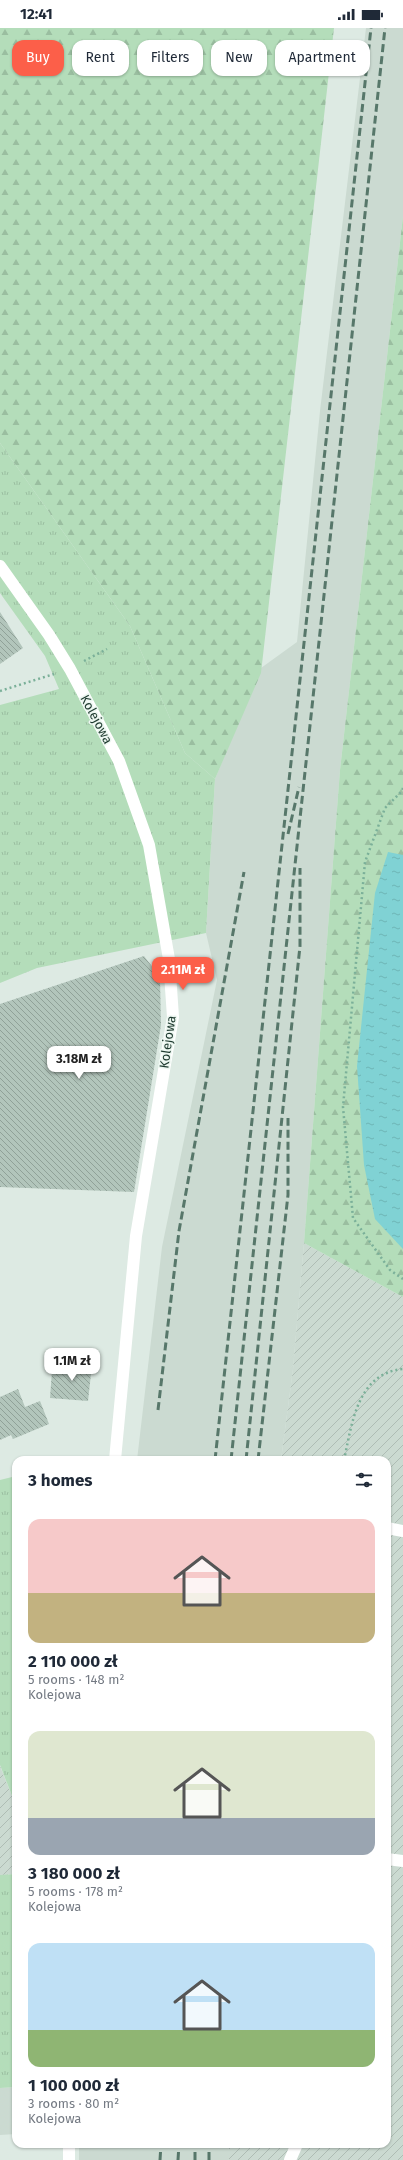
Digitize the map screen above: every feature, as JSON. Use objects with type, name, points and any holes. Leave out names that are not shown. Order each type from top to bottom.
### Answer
[{"type":"street","name":"Kolejowa","points":[[0,566],[49,635],[70,669],[119,761],[149,845],[169,959],[172,1017],[136,1236],[115,1456]]},
{"type":"street","points":[[391,1529],[403,1531]]},
{"type":"street","points":[[391,1859],[403,1861]]},
{"type":"street","points":[[69,2148],[69,2160]]},
{"type":"street","points":[[290,2160],[295,2148]]},
{"type":"path","points":[[403,788],[403,792],[385,808],[365,862],[343,1108],[353,1218],[390,1270],[403,1279]]},
{"type":"path","points":[[345,1456],[360,1398],[375,1380],[392,1370],[403,1369]]},
{"type":"shaded area","points":[[366,28],[403,28],[403,216],[340,770],[304,1243],[293,1369],[282,1456],[137,1456],[162,1247],[217,980],[206,933],[215,779],[261,668],[297,642],[320,411],[360,76],[370,76],[370,40],[365,40]]},
{"type":"shaded area","points":[[304,1243],[403,1297],[403,2160],[229,2160],[229,2148],[391,2148],[391,1456],[282,1456],[293,1369]]},
{"type":"shaded area","points":[[0,1766],[12,1796],[12,1874],[0,1875]]},
{"type":"shaded area","points":[[12,2087],[12,2134],[0,2135],[0,2088]]},
{"type":"shaded area","points":[[79,2148],[229,2148],[229,2160],[79,2160]]},
{"type":"green space","points":[[0,28],[334,28],[333,40],[275,40],[275,76],[329,76],[261,673],[215,779],[185,753],[130,626],[0,443]]},
{"type":"green space","points":[[403,216],[403,1297],[304,1243],[340,770]]},
{"type":"green space","points":[[0,443],[130,626],[185,753],[215,779],[206,933],[37,968],[0,983],[0,705],[59,689],[45,656],[0,593]]},
{"type":"green space","points":[[12,1477],[12,1796],[0,1765],[0,1480]]},
{"type":"green space","points":[[12,1874],[12,2087],[0,2088],[0,1875]]},
{"type":"water","points":[[388,852],[403,855],[403,1249],[375,1219],[364,1165],[357,1066],[375,893]]},
{"type":"building","points":[[0,612],[23,648],[0,664]]},
{"type":"building","points":[[144,956],[160,977],[161,1025],[134,1192],[0,1187],[0,1004]]},
{"type":"building","points":[[63,1363],[92,1365],[88,1401],[50,1398],[52,1371],[62,1371]]},
{"type":"building","points":[[18,1389],[25,1407],[40,1401],[49,1424],[13,1439],[11,1435],[0,1440],[0,1397]]},
{"type":"railway","points":[[215,1456],[371,28]]},
{"type":"railway","points":[[231,1456],[385,28]]},
{"type":"railway","points":[[288,834],[299,787]]},
{"type":"railway","points":[[246,1456],[300,946],[300,868]]},
{"type":"railway","points":[[158,1410],[179,1231],[244,872]]},
{"type":"railway","points":[[258,1456],[288,1195],[288,1118]]},
{"type":"railway","points":[[160,2160],[161,2148]]},
{"type":"railway","points":[[178,2160],[179,2148]]},
{"type":"railway","points":[[195,2148],[195,2160]]},
{"type":"railway","points":[[209,2148],[209,2160]]}]
